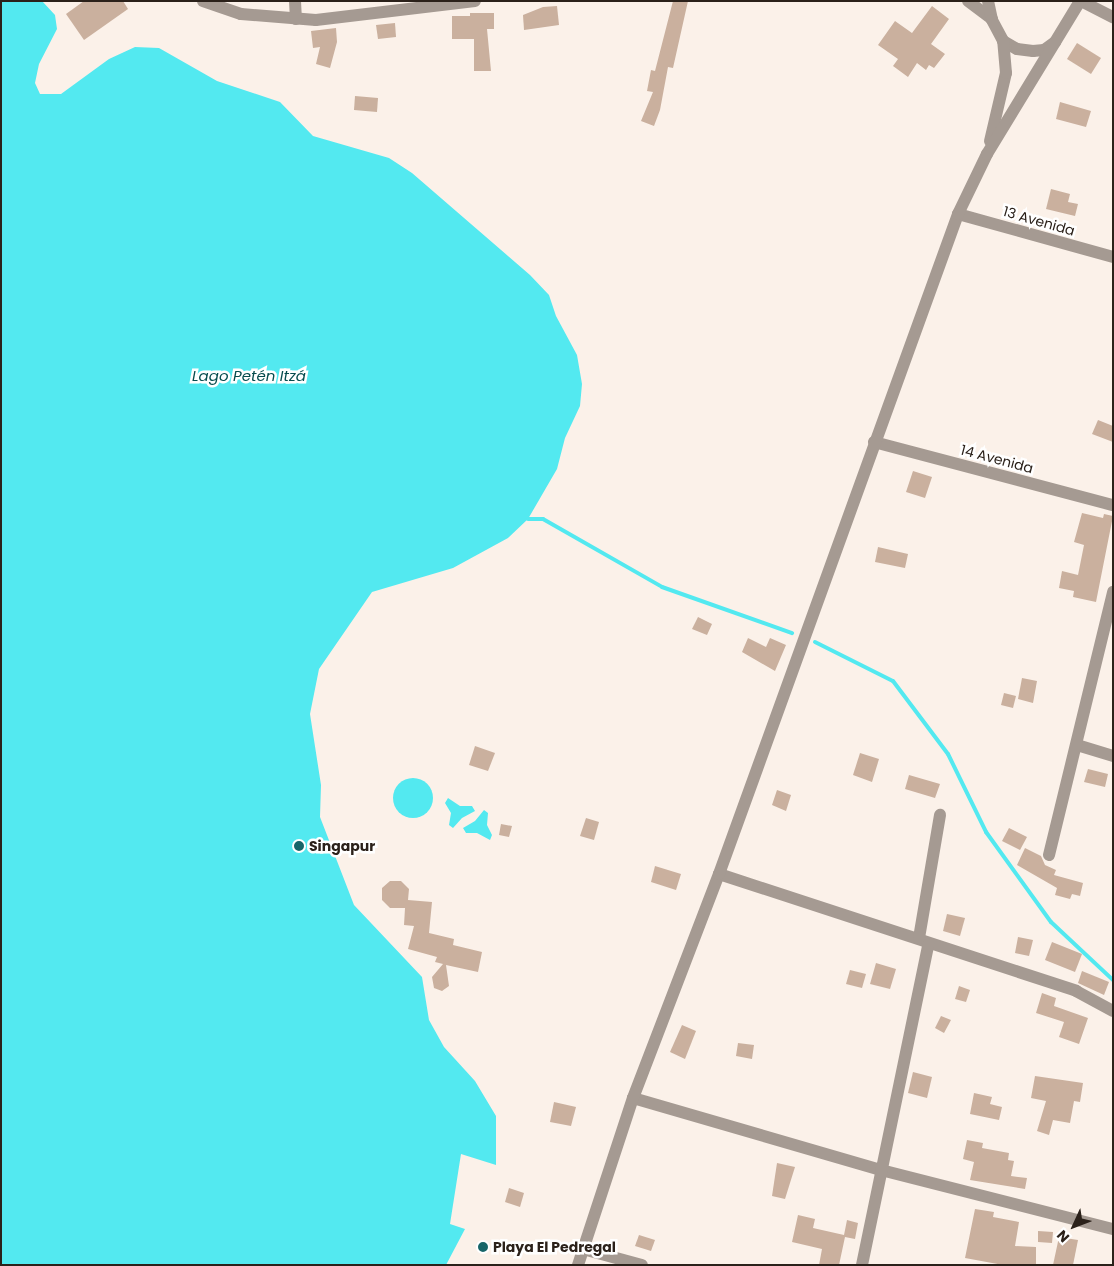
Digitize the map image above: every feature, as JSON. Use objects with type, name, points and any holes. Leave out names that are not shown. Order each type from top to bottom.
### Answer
[{"type":"street","points":[[203,1],[241,14],[296,19],[337,20],[475,1]]},
{"type":"street","points":[[295,1],[296,19]]},
{"type":"street","points":[[968,1],[992,20]]},
{"type":"street","points":[[987,154],[1006,73],[1002,41],[992,20],[988,1]]},
{"type":"street","points":[[578,1265],[633,1098],[719,874],[958,214],[987,154],[1080,1],[1113,17]]},
{"type":"street","points":[[1002,41],[1017,49],[1033,52],[1044,50],[1058,40]]},
{"type":"street","name":"13 Avenida","points":[[958,214],[1113,257]]},
{"type":"street","name":"14 Avenida","points":[[874,442],[1113,506]]},
{"type":"street","points":[[1049,855],[1113,592]]},
{"type":"street","points":[[1077,745],[1113,756]]},
{"type":"street","points":[[862,1265],[924,942],[940,816]]},
{"type":"street","points":[[719,874],[1076,991],[1113,1011]]},
{"type":"street","points":[[633,1098],[881,1170],[1113,1229]]},
{"type":"street","points":[[583,1249],[642,1265]]},
{"type":"water","name":"Lago Petén Itzá","points":[[1,1],[42,1],[55,15],[57,29],[39,64],[35,83],[40,94],[61,94],[109,59],[135,47],[159,48],[217,81],[280,102],[313,136],[389,158],[412,173],[530,275],[549,295],[556,316],[577,355],[582,384],[580,406],[565,438],[557,469],[528,519],[508,538],[453,568],[372,592],[319,669],[310,714],[321,785],[320,817],[354,905],[422,977],[429,1020],[444,1047],[475,1081],[496,1116],[496,1165],[461,1154],[450,1224],[465,1229],[446,1265],[1,1265]]},
{"type":"water","points":[[413,778],[424,781],[430,787],[433,798],[430,809],[424,815],[413,818],[402,815],[396,809],[393,798],[396,787],[402,781]]},
{"type":"water","points":[[448,798],[460,806],[472,806],[475,811],[462,818],[453,828],[449,825],[451,813],[445,803]]},
{"type":"water","points":[[484,810],[488,813],[487,825],[492,835],[490,840],[477,833],[466,833],[463,828],[475,821]]},
{"type":"building","points":[[84,1],[123,1],[128,9],[84,40],[66,14]]},
{"type":"building","points":[[673,1],[688,1],[673,68],[668,67],[660,110],[654,126],[641,121],[653,92],[647,91],[651,70],[655,71]]},
{"type":"building","points":[[557,6],[559,25],[524,30],[523,15],[543,7]]},
{"type":"building","points":[[932,6],[949,19],[931,44],[945,54],[934,68],[929,65],[926,70],[917,63],[908,77],[893,66],[898,59],[878,45],[895,21],[912,33]]},
{"type":"building","points":[[470,13],[494,13],[494,29],[487,29],[491,71],[474,71],[474,39],[452,39],[452,16],[470,16]]},
{"type":"building","points":[[395,23],[396,37],[378,39],[376,25]]},
{"type":"building","points":[[336,28],[337,42],[330,68],[316,64],[320,47],[313,48],[311,31]]},
{"type":"building","points":[[1077,43],[1101,58],[1091,74],[1067,59]]},
{"type":"building","points":[[355,96],[378,98],[377,112],[354,110]]},
{"type":"building","points":[[1060,102],[1091,111],[1086,127],[1056,119]]},
{"type":"building","points":[[1051,189],[1070,194],[1068,202],[1078,204],[1075,216],[1046,209]]},
{"type":"building","points":[[1098,420],[1113,426],[1113,442],[1092,434]]},
{"type":"building","points":[[913,471],[932,477],[925,498],[906,492]]},
{"type":"building","points":[[1082,513],[1103,518],[1104,514],[1113,516],[1096,602],[1073,597],[1074,591],[1059,588],[1062,571],[1078,575],[1084,545],[1074,542]]},
{"type":"building","points":[[878,547],[908,554],[905,568],[875,562]]},
{"type":"building","points":[[698,617],[712,624],[707,635],[692,629]]},
{"type":"building","points":[[748,638],[766,647],[770,638],[786,645],[775,671],[742,652]]},
{"type":"building","points":[[1022,678],[1037,681],[1033,703],[1018,699]]},
{"type":"building","points":[[1004,693],[1016,696],[1013,708],[1001,705]]},
{"type":"building","points":[[475,746],[495,753],[488,771],[469,765]]},
{"type":"building","points":[[860,753],[879,759],[872,782],[853,775]]},
{"type":"building","points":[[1088,769],[1108,774],[1105,787],[1084,782]]},
{"type":"building","points":[[909,775],[940,784],[935,798],[905,789]]},
{"type":"building","points":[[777,790],[791,795],[786,811],[772,805]]},
{"type":"building","points":[[586,818],[599,822],[594,840],[580,836]]},
{"type":"building","points":[[501,824],[512,826],[509,837],[499,835]]},
{"type":"building","points":[[1009,828],[1027,837],[1020,850],[1002,841]]},
{"type":"building","points":[[1025,848],[1041,856],[1045,865],[1056,870],[1054,875],[1083,883],[1080,896],[1072,894],[1070,899],[1055,895],[1057,888],[1017,865]]},
{"type":"building","points":[[655,866],[681,874],[676,890],[651,882]]},
{"type":"building","points":[[390,881],[401,881],[409,889],[408,900],[432,902],[429,933],[454,939],[453,945],[482,952],[478,972],[446,965],[449,986],[442,991],[434,988],[432,977],[443,964],[435,962],[437,957],[408,949],[414,926],[404,925],[405,908],[390,908],[382,900],[382,888]]},
{"type":"building","points":[[947,914],[965,918],[960,936],[943,931]]},
{"type":"building","points":[[1018,937],[1033,940],[1029,956],[1015,953]]},
{"type":"building","points":[[1052,942],[1082,954],[1075,972],[1045,960]]},
{"type":"building","points":[[876,963],[896,969],[890,989],[870,984]]},
{"type":"building","points":[[850,970],[866,974],[862,988],[846,984]]},
{"type":"building","points":[[1082,971],[1109,982],[1104,995],[1078,983]]},
{"type":"building","points":[[959,986],[970,990],[966,1002],[955,999]]},
{"type":"building","points":[[1042,993],[1056,998],[1054,1006],[1088,1018],[1079,1044],[1059,1037],[1064,1022],[1036,1013]]},
{"type":"building","points":[[941,1016],[951,1020],[944,1033],[935,1028]]},
{"type":"building","points":[[682,1025],[696,1031],[685,1059],[670,1052]]},
{"type":"building","points":[[738,1043],[754,1045],[752,1059],[736,1056]]},
{"type":"building","points":[[913,1072],[932,1077],[927,1098],[908,1093]]},
{"type":"building","points":[[1035,1076],[1083,1083],[1080,1102],[1074,1101],[1070,1123],[1053,1120],[1049,1135],[1037,1131],[1046,1101],[1031,1098]]},
{"type":"building","points":[[974,1093],[992,1097],[990,1104],[1002,1107],[999,1120],[970,1114]]},
{"type":"building","points":[[554,1102],[576,1107],[571,1126],[550,1122]]},
{"type":"building","points":[[967,1140],[983,1143],[982,1148],[1009,1153],[1008,1160],[1014,1161],[1011,1176],[1027,1178],[1025,1189],[970,1180],[974,1162],[963,1159]]},
{"type":"building","points":[[777,1163],[795,1167],[785,1199],[772,1196]]},
{"type":"building","points":[[509,1188],[524,1193],[520,1207],[505,1202]]},
{"type":"building","points":[[975,1209],[994,1212],[993,1217],[1019,1222],[1015,1246],[1036,1247],[1036,1264],[1003,1265],[965,1258]]},
{"type":"building","points":[[798,1215],[815,1219],[813,1228],[844,1235],[847,1220],[858,1223],[855,1239],[845,1237],[839,1265],[819,1265],[822,1249],[792,1242]]},
{"type":"building","points":[[1038,1231],[1053,1232],[1052,1243],[1038,1242]]},
{"type":"building","points":[[639,1235],[655,1240],[651,1251],[635,1246]]},
{"type":"building","points":[[1059,1237],[1078,1240],[1073,1265],[1053,1265]]},
{"type":"waterway","points":[[528,519],[543,519],[662,587],[792,633]]},
{"type":"waterway","points":[[815,642],[893,681],[948,754],[986,832],[1051,922],[1113,980]]},
{"type":"place","name":"Singapur","points":[[299,846]]},
{"type":"place","name":"Playa El Pedregal","points":[[483,1247]]}]
